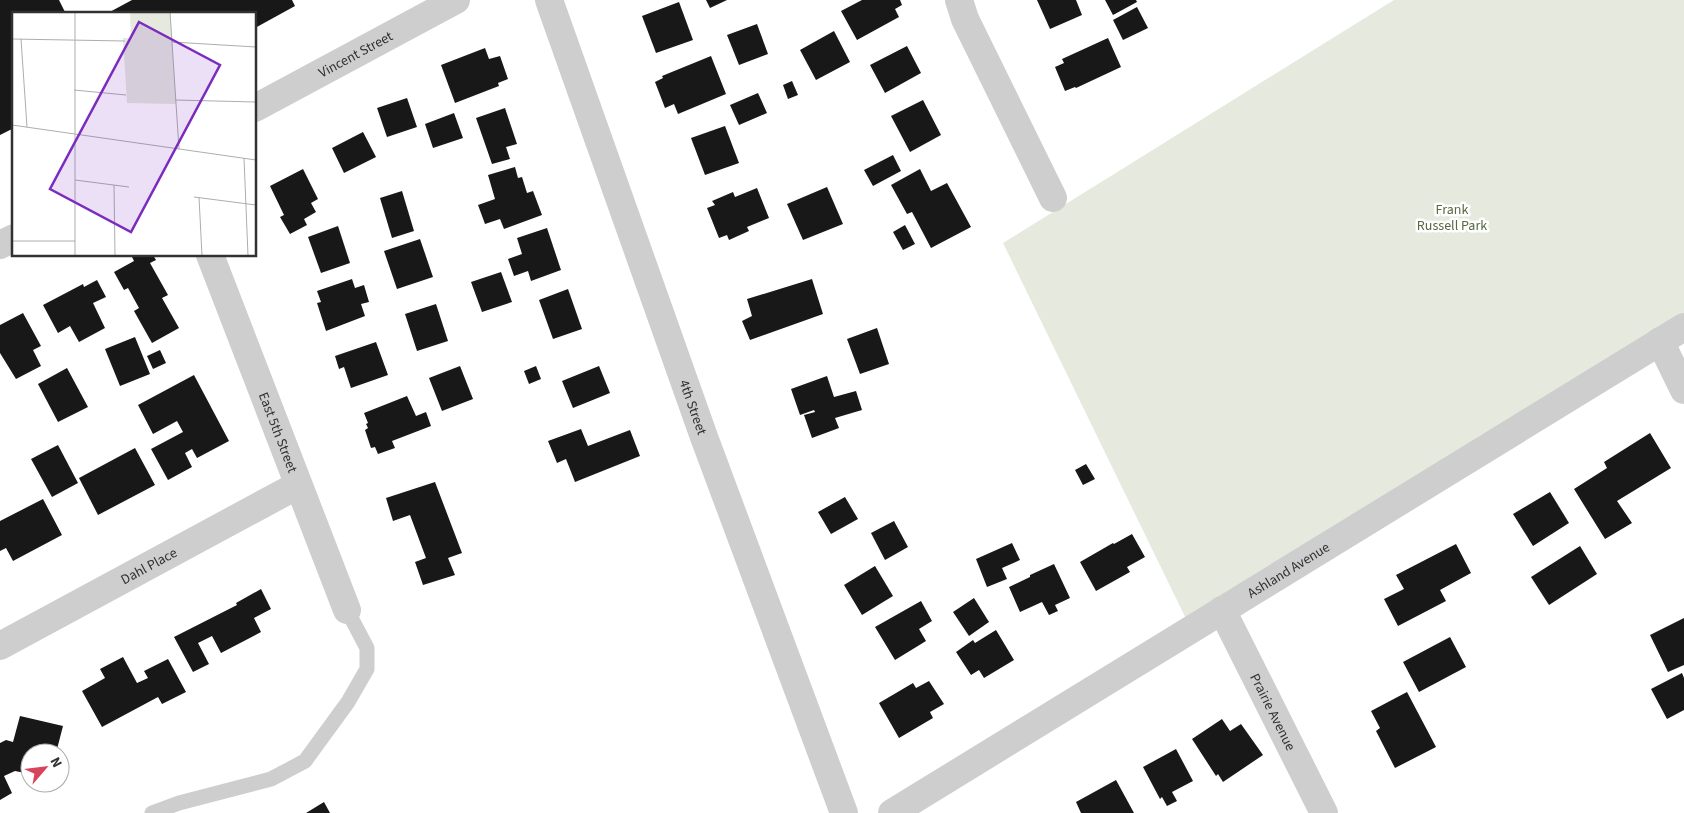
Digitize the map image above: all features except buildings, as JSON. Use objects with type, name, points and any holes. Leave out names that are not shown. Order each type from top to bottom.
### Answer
[{"type":"street","name":"Vincent Street","points":[[256,107],[456,0]]},
{"type":"street","name":"4th Street","points":[[549,0],[704,438],[844,813]]},
{"type":"street","points":[[959,0],[966,19],[1053,198]]},
{"type":"street","points":[[0,245],[12,239]]},
{"type":"street","name":"East 5th Street","points":[[210,256],[347,610]]},
{"type":"street","name":"Ashland Avenue","points":[[892,813],[1684,327]]},
{"type":"street","points":[[1660,342],[1684,390]]},
{"type":"street","name":"Dahl Place","points":[[0,646],[298,485]]},
{"type":"street","name":"Prairie Avenue","points":[[1222,610],[1324,813]]},
{"type":"lane","points":[[152,813],[179,803],[271,779],[305,761],[348,702],[367,668],[367,648],[347,610]]},
{"type":"green space","name":"Frank Russell Park","points":[[1394,0],[1684,0],[1684,327],[1191,629],[1003,243]]}]
